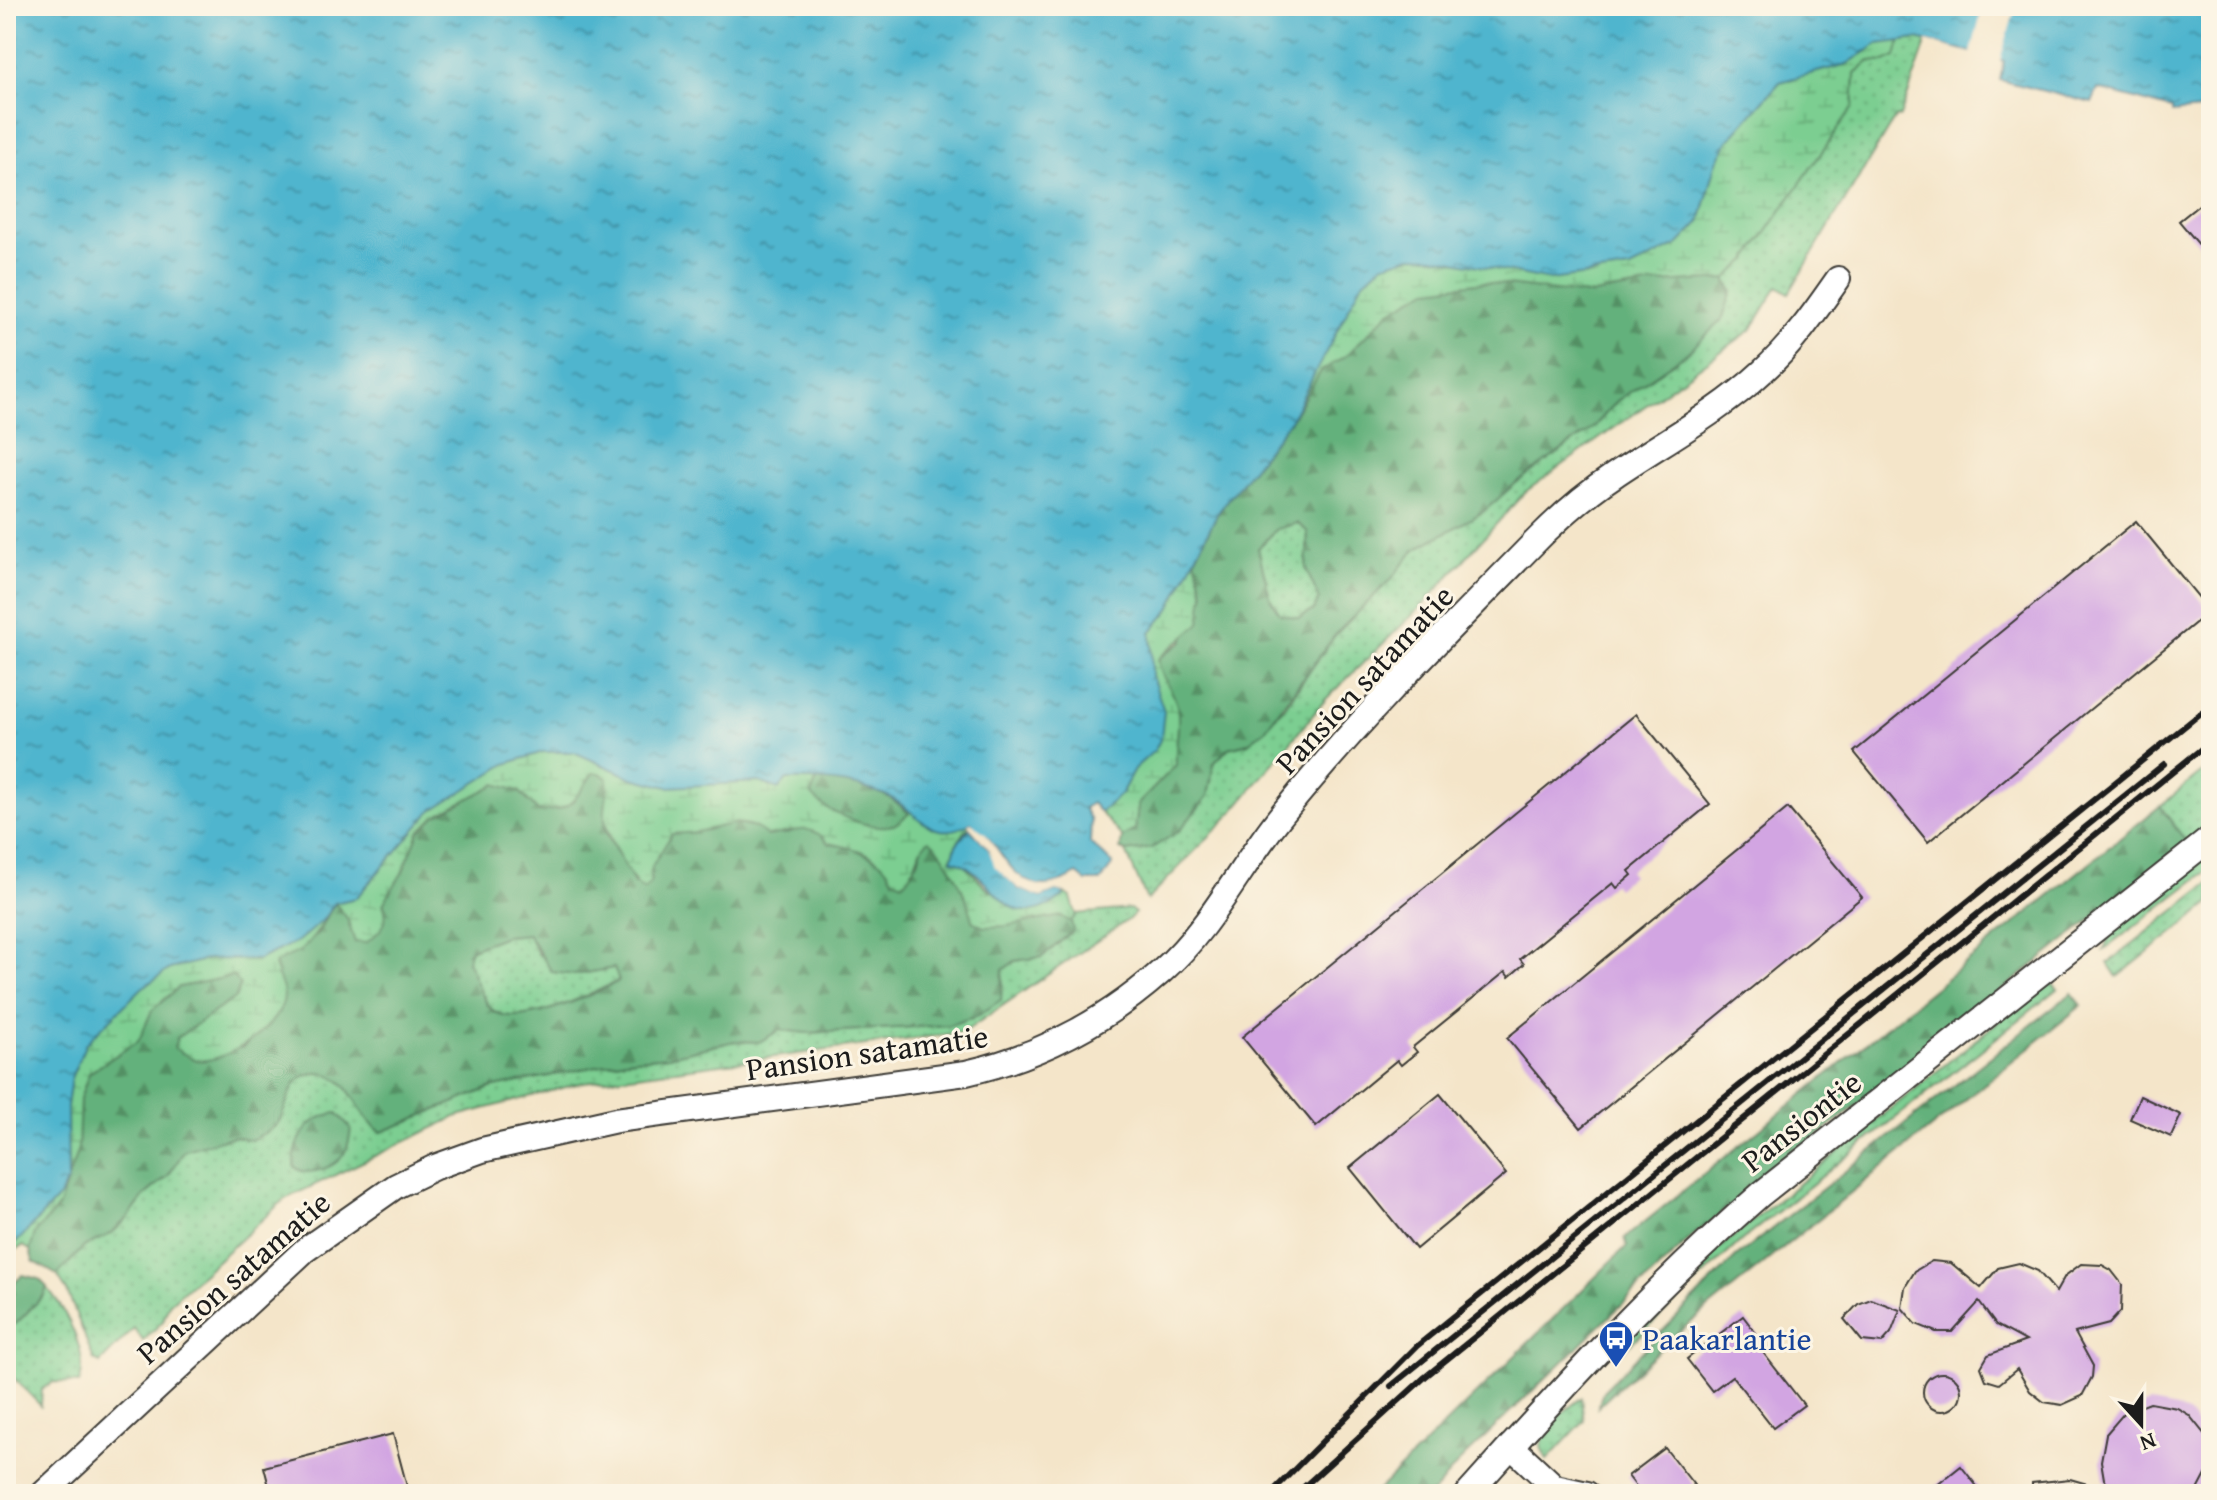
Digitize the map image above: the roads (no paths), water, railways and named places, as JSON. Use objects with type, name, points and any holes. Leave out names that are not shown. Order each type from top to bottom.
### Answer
[{"type":"street","name":"Pansion satamatie","points":[[43,1494],[305,1250],[396,1186],[435,1167],[482,1150],[616,1120],[966,1073],[1009,1063],[1084,1029],[1163,971],[1208,918],[1292,803],[1363,722],[1531,546],[1610,478],[1729,399],[1761,373],[1792,342],[1838,279]]},
{"type":"street","name":"Pansiontie","points":[[1468,1494],[1645,1299],[1751,1202],[2211,838]]},
{"type":"street","points":[[1511,1446],[1555,1487],[1587,1494]]},
{"type":"water","points":[[6,6],[2211,6],[2211,113],[2200,110],[2172,113],[2172,109],[2098,89],[2092,103],[2000,80],[2004,61],[1918,39],[1878,44],[1847,64],[1780,82],[1728,141],[1716,164],[1700,222],[1679,244],[1630,269],[1550,280],[1434,257],[1411,256],[1382,265],[1362,283],[1291,419],[1217,514],[1170,609],[1151,632],[1152,676],[1164,711],[1161,738],[1155,750],[1135,768],[1121,794],[1100,812],[1092,803],[1084,808],[1091,820],[1090,843],[1113,864],[1101,881],[1086,881],[1077,874],[1061,882],[1036,885],[1017,873],[988,837],[971,823],[944,831],[934,828],[885,795],[849,784],[787,780],[779,789],[759,782],[668,787],[632,778],[574,752],[543,752],[506,764],[431,811],[356,898],[335,903],[322,921],[298,941],[258,960],[208,959],[170,969],[142,988],[86,1043],[71,1078],[67,1106],[68,1180],[59,1197],[19,1240],[6,1247]]},
{"type":"water","points":[[970,828],[988,848],[1000,870],[1018,888],[1041,897],[1056,891],[1064,893],[1063,897],[1042,908],[1026,911],[1012,908],[980,877],[952,860],[956,845]]},
{"type":"railway","points":[[1270,1494],[1417,1346],[2211,705]]},
{"type":"railway","points":[[1296,1494],[1425,1377],[2211,741]]},
{"type":"railway","points":[[1391,1386],[2164,764]]},
{"type":"place","name":"Paakarlantie","points":[[1616,1369]]}]
